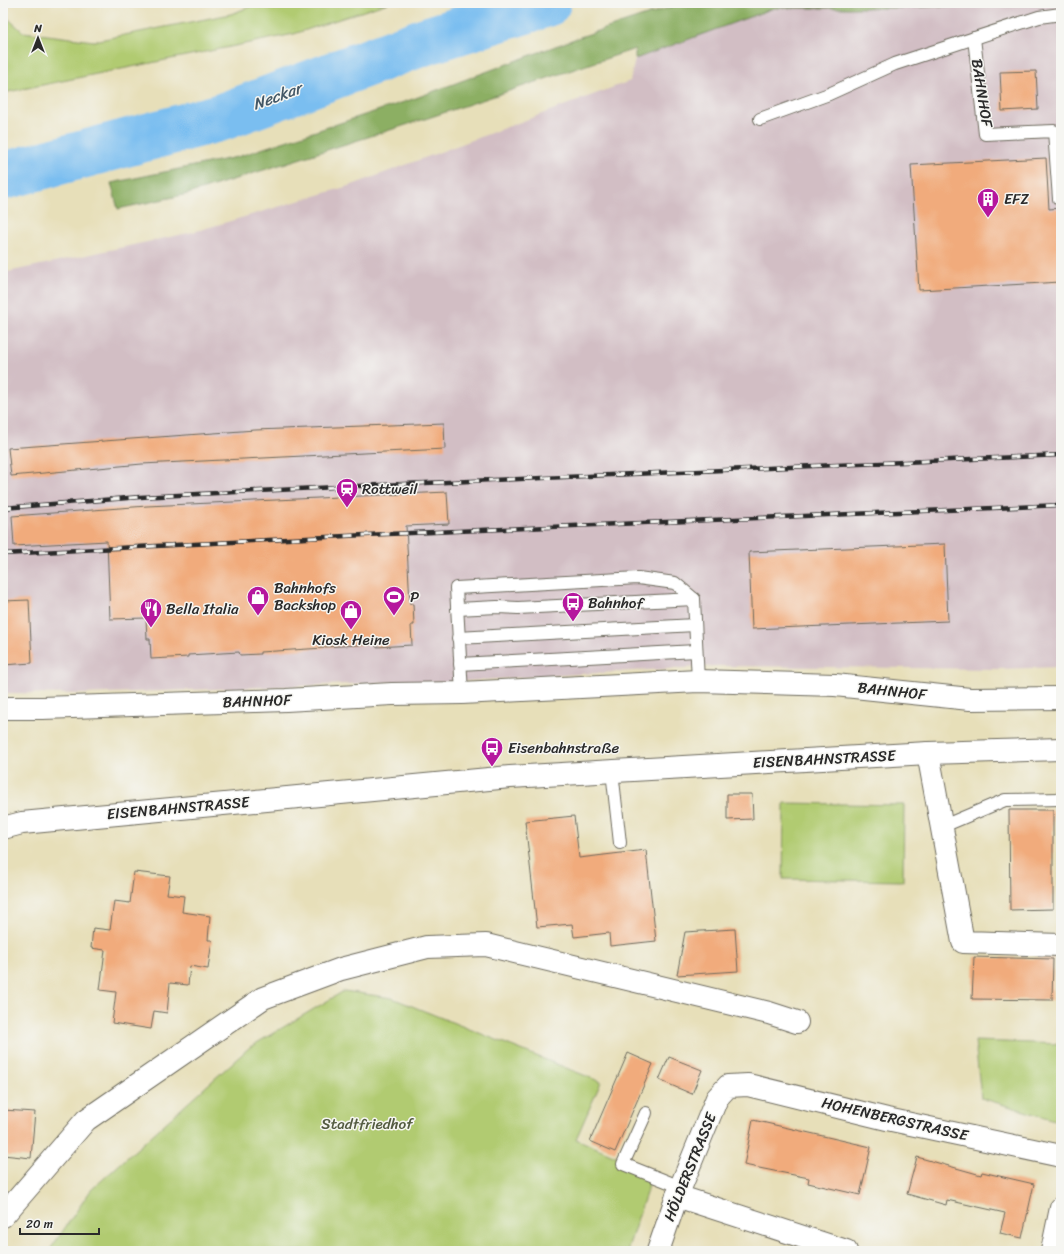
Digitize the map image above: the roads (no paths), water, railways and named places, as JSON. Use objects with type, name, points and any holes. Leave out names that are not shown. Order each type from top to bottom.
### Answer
[{"type":"street","name":"BAHNHOF","points":[[3,708],[270,701],[392,694],[698,681],[835,685],[970,699],[1061,698]]},
{"type":"street","name":"EISENBAHNSTRASSE","points":[[3,828],[22,823],[494,778],[928,753],[1061,749]]},
{"type":"street","points":[[928,753],[963,942],[1061,945]]},
{"type":"street","points":[[3,1216],[86,1120],[263,998],[341,969],[427,947],[486,945],[769,1013],[796,1022]]},
{"type":"street","name":"HOHENBERGSTRASSE","points":[[728,1086],[748,1085],[887,1119],[1061,1156]]},
{"type":"street","name":"HÖLDERSTRASSE","points":[[658,1251],[679,1191],[718,1098],[728,1086]]},
{"type":"street","points":[[679,1191],[846,1251]]},
{"type":"street","points":[[1052,1251],[1061,1208]]},
{"type":"lane","name":"BAHNHOF","points":[[760,119],[829,94],[895,64],[1039,17],[1061,14]]},
{"type":"lane","name":"BAHNHOF","points":[[974,38],[985,134],[1054,130],[1059,199]]},
{"type":"lane","points":[[462,692],[456,588],[638,578],[675,583],[694,598],[698,681]]},
{"type":"lane","points":[[457,609],[497,607],[518,608],[694,598]]},
{"type":"lane","points":[[458,638],[695,625]]},
{"type":"lane","points":[[460,664],[696,651]]},
{"type":"lane","points":[[612,771],[620,843]]},
{"type":"lane","points":[[941,827],[1005,800],[1061,799]]},
{"type":"lane","points":[[646,1113],[623,1164],[679,1191]]},
{"type":"waterway","name":"Neckar","points":[[3,176],[222,117],[423,42],[547,3]]},
{"type":"railway","points":[[3,508],[140,497],[336,487],[1061,455]]},
{"type":"railway","points":[[3,554],[365,535],[1061,505]]},
{"type":"place","name":"EFZ","points":[[988,218]]},
{"type":"place","name":"Rottweil","points":[[347,508]]},
{"type":"place","name":"Bahnhofs Backshop","points":[[258,616]]},
{"type":"place","name":"P","points":[[394,616]]},
{"type":"place","name":"Bahnhof","points":[[573,622]]},
{"type":"place","name":"Bella Italia","points":[[151,628]]},
{"type":"place","name":"Kiosk Heine","points":[[351,630]]},
{"type":"place","name":"Eisenbahnstraße","points":[[492,768]]},
{"type":"park label","name":"Stadtfriedhof","points":[[367,1124]]}]
